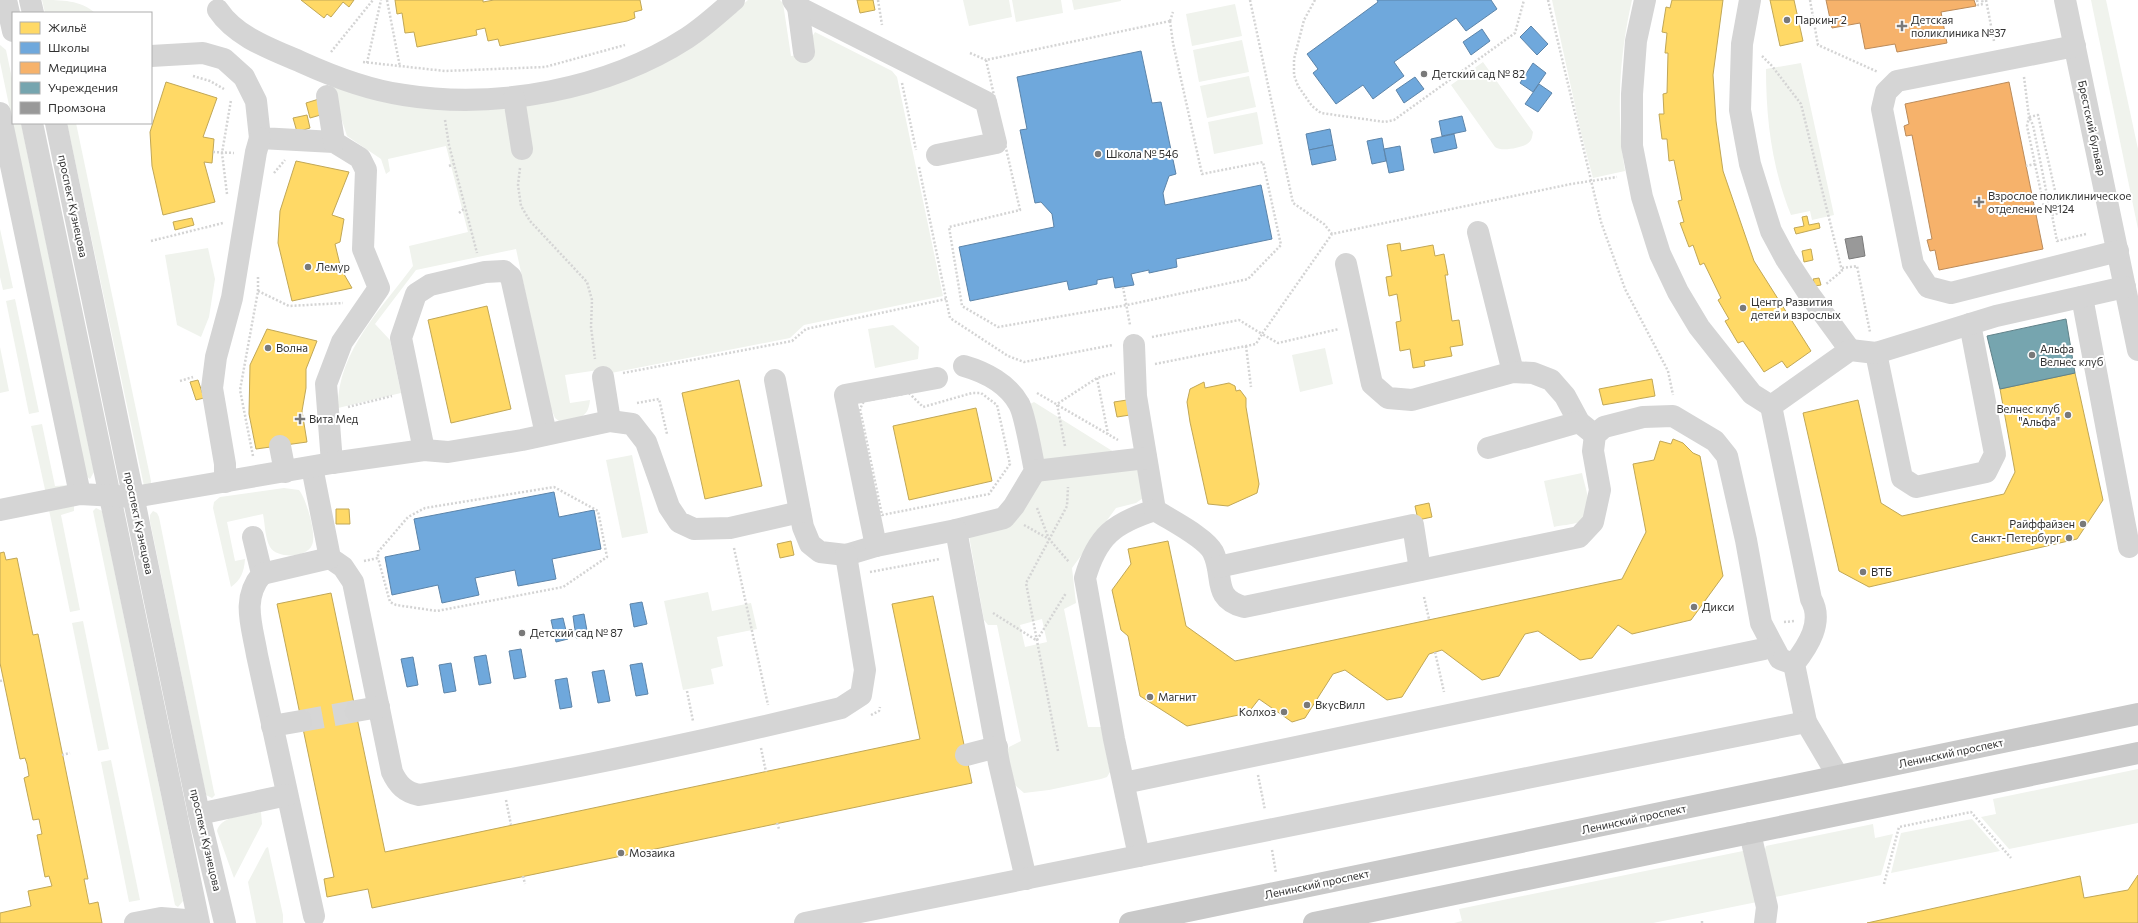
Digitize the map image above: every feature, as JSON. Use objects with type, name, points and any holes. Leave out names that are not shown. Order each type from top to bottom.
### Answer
[{"type":"main road","name":"Ленинский проспект","points":[[1130,923],[2138,714]]},
{"type":"main road","points":[[1314,923],[1350,919],[1750,833],[2138,753]]},
{"type":"street","points":[[6,0],[8,29]]},
{"type":"street","points":[[30,0],[33,12]]},
{"type":"street","points":[[218,10],[225,21],[239,32],[270,48],[338,78],[404,96],[444,99],[514,98],[586,83],[621,71],[654,56],[687,38],[734,0]]},
{"type":"street","points":[[1645,0],[1636,41],[1632,94],[1632,146],[1642,197],[1660,254],[1678,292],[1699,327],[1725,362],[1752,394],[1771,406],[1811,599],[1817,609],[1814,630],[1807,648],[1794,664]]},
{"type":"street","points":[[1750,0],[1742,44],[1740,110],[1743,136],[1750,164],[1771,230],[1786,259],[1811,297],[1850,350]]},
{"type":"street","name":"Брестский бульвар","points":[[2065,0],[2138,350]]},
{"type":"street","points":[[796,3],[804,52]]},
{"type":"street","points":[[796,3],[986,102],[996,144],[924,160]]},
{"type":"street","points":[[2075,46],[1897,80],[1886,92],[1882,109],[1913,264],[1928,287],[1951,293],[2118,252]]},
{"type":"street","points":[[152,56],[203,53],[224,59],[244,77],[256,101],[260,138],[256,152],[232,298],[216,357],[212,388],[225,473]]},
{"type":"street","points":[[327,96],[334,142]]},
{"type":"street","points":[[514,98],[522,148]]},
{"type":"street","points":[[0,113],[7,176],[80,494]]},
{"type":"street","name":"проспект Кузнецова","points":[[32,124],[198,922]]},
{"type":"street","name":"проспект Кузнецова","points":[[56,124],[199,814],[225,923]]},
{"type":"street","points":[[260,138],[334,142],[360,158],[366,170],[363,249],[379,288],[342,342],[326,384],[322,465],[330,558],[342,568],[353,582],[392,772],[396,781],[411,794],[420,795],[503,782],[639,754],[841,708],[861,695],[865,670],[846,555]]},
{"type":"street","points":[[1478,232],[1513,372]]},
{"type":"street","points":[[1133,339],[1136,396],[1155,510],[1201,540],[1213,551],[1224,596],[1233,604],[1244,607],[1579,537],[1593,522],[1600,490],[1587,428],[1565,396],[1551,380],[1533,373],[1513,372],[1412,400],[1388,398],[1372,384],[1346,264]]},
{"type":"street","points":[[424,450],[401,338],[409,313],[416,294],[430,285],[485,272],[504,271],[511,277],[546,434]]},
{"type":"street","points":[[1771,406],[1850,350],[1874,352],[1970,324],[2125,287]]},
{"type":"street","points":[[2082,297],[2129,547]]},
{"type":"street","points":[[1874,352],[1902,478],[1916,487],[1986,472],[1996,454],[1970,324]]},
{"type":"street","points":[[964,366],[981,371],[1002,385],[1020,405],[1031,478]]},
{"type":"street","points":[[603,377],[610,421]]},
{"type":"street","points":[[876,546],[845,395],[937,378]]},
{"type":"street","points":[[775,380],[800,512],[810,544],[820,552],[846,555],[876,546],[956,530],[1004,518],[1031,478],[1069,467],[1146,458]]},
{"type":"street","points":[[1488,448],[1587,428],[1604,427],[1643,417],[1673,416],[1715,441],[1727,456],[1746,540],[1760,623],[1780,659],[1794,664]]},
{"type":"street","points":[[0,510],[80,494],[110,495],[134,498],[225,473],[285,472],[424,450],[448,452],[522,440],[610,421],[632,424],[646,442],[669,507],[679,522],[694,529],[730,528],[800,512]]},
{"type":"street","points":[[280,446],[285,472]]},
{"type":"street","points":[[1140,856],[1124,783],[1085,578],[1092,555],[1113,528],[1131,518],[1155,510]]},
{"type":"street","points":[[1218,567],[1412,525],[1420,570]]},
{"type":"street","points":[[956,530],[999,764],[1026,879]]},
{"type":"street","points":[[253,537],[262,574]]},
{"type":"street","points":[[314,916],[317,890],[287,795],[250,615],[250,595],[254,584],[262,574],[330,558]]},
{"type":"street","points":[[1124,783],[1764,649]]},
{"type":"street","points":[[1794,664],[1806,722],[1838,776]]},
{"type":"street","points":[[356,711],[379,706]]},
{"type":"street","points":[[272,726],[301,721]]},
{"type":"street","points":[[805,923],[1806,722]]},
{"type":"street","points":[[966,754],[997,747]]},
{"type":"street","points":[[199,814],[287,795]]},
{"type":"street","points":[[1750,833],[1767,907],[1765,923]]},
{"type":"street","points":[[135,923],[161,918],[198,922]]},
{"type":"path","points":[[329,54],[373,0]]},
{"type":"path","points":[[367,63],[381,0]]},
{"type":"path","points":[[387,0],[400,68]]},
{"type":"path","points":[[1250,0],[1293,203],[1324,224],[1332,234]]},
{"type":"path","points":[[1315,0],[1304,20],[1294,59],[1294,75],[1298,86],[1312,106],[1321,113],[1385,122],[1394,120],[1514,33],[1524,0]]},
{"type":"path","points":[[1548,0],[1590,182],[1601,222],[1625,289],[1668,371],[1677,419]]},
{"type":"path","points":[[1810,0],[1818,45],[1897,80]]},
{"type":"path","points":[[1977,0],[1978,5],[1983,4],[1982,0]]},
{"type":"path","points":[[1986,0],[1998,61]]},
{"type":"path","points":[[986,60],[1020,210],[949,227],[962,306],[998,327],[1127,305],[1248,279],[1281,245],[1263,162],[1202,174],[1173,43],[1170,21],[1173,12]]},
{"type":"path","points":[[970,53],[986,60],[1170,21]]},
{"type":"path","points":[[359,61],[400,68],[445,71],[545,67],[629,43]]},
{"type":"path","points":[[324,52],[337,56]]},
{"type":"path","points":[[1759,53],[1772,66],[1802,104],[1842,268],[1842,271],[1818,289],[1811,297]]},
{"type":"path","points":[[2029,117],[2033,125],[2049,205],[2044,207],[2027,126],[2029,117],[2024,75],[2031,73]]},
{"type":"path","points":[[188,76],[210,81],[227,90]]},
{"type":"path","points":[[902,80],[924,160],[950,318],[1008,356],[1024,362],[1133,339],[1239,320],[1278,343],[1359,324]]},
{"type":"path","points":[[227,199],[222,153],[232,93]]},
{"type":"path","points":[[2029,117],[2038,115],[2060,213],[2052,215],[2057,242],[2086,234]]},
{"type":"path","points":[[445,116],[454,164],[477,255]]},
{"type":"path","points":[[522,148],[518,185],[521,206],[530,221],[587,282],[592,300],[591,327],[596,367],[603,377],[792,341],[806,329],[946,299]]},
{"type":"path","points":[[272,175],[288,158]]},
{"type":"path","points":[[449,166],[454,164]]},
{"type":"path","points":[[2026,166],[2035,164]]},
{"type":"path","points":[[1057,404],[1097,378],[1135,368],[1256,344],[1332,234],[1571,184],[1637,173]]},
{"type":"path","points":[[459,213],[465,208]]},
{"type":"path","points":[[151,241],[230,221]]},
{"type":"path","points":[[1842,268],[1857,266],[1874,352]]},
{"type":"path","points":[[225,473],[254,459],[240,390],[258,291],[258,275]]},
{"type":"path","points":[[1123,287],[1133,339]]},
{"type":"path","points":[[258,291],[289,306],[347,303]]},
{"type":"path","points":[[1246,346],[1251,387]]},
{"type":"path","points":[[1008,356],[1010,362]]},
{"type":"path","points":[[1097,378],[1108,434]]},
{"type":"path","points":[[1034,391],[1146,458]]},
{"type":"path","points":[[909,393],[923,407],[972,393],[981,393],[991,399],[998,410],[1010,464],[989,494],[882,515],[860,415],[860,409],[864,401],[909,393]]},
{"type":"path","points":[[346,407],[400,395]]},
{"type":"path","points":[[1057,404],[1069,467],[1067,506],[1026,583],[1058,751]]},
{"type":"path","points":[[1031,478],[1049,539]]},
{"type":"path","points":[[554,487],[598,511],[607,557],[563,587],[436,611],[396,605],[390,602],[378,558],[378,552],[408,517],[425,508],[554,487]]},
{"type":"path","points":[[1007,514],[1049,539],[1085,578],[1073,581],[1037,640]]},
{"type":"path","points":[[730,528],[769,711]]},
{"type":"path","points":[[360,562],[378,558]]},
{"type":"path","points":[[867,575],[870,571],[944,559]]},
{"type":"path","points":[[1424,597],[1429,619]]},
{"type":"path","points":[[969,599],[1037,640]]},
{"type":"path","points":[[1435,652],[1444,692]]},
{"type":"path","points":[[687,690],[693,722]]},
{"type":"path","points":[[867,718],[879,711]]},
{"type":"path","points":[[62,755],[70,753]]},
{"type":"path","points":[[764,762],[766,772]]},
{"type":"path","points":[[498,800],[506,798]]},
{"type":"path","points":[[1884,884],[1899,827],[1964,813],[1971,812],[2011,858]]},
{"type":"path","points":[[777,823],[779,829]]},
{"type":"path","points":[[523,876],[525,884]]},
{"type":"shaded area","points":[[42,0],[77,3],[94,12],[45,12]]},
{"type":"shaded area","points":[[748,0],[780,0],[783,3],[791,56],[814,53],[812,37],[815,32],[892,71],[897,77],[943,296],[804,325],[790,338],[606,374],[605,369],[565,375],[570,403],[590,400],[587,412],[584,415],[576,419],[559,421],[555,418],[550,406],[516,249],[416,270],[375,324],[390,340],[401,393],[338,408],[340,388],[345,368],[353,350],[375,315],[413,266],[409,246],[468,232],[446,146],[388,159],[390,171],[386,174],[381,159],[347,136],[331,86],[503,108],[505,110],[526,106],[724,21]]},
{"type":"shaded area","points":[[963,0],[1009,0],[1012,17],[969,26]]},
{"type":"shaded area","points":[[1012,0],[1061,0],[1063,13],[1016,22]]},
{"type":"shaded area","points":[[1072,0],[1121,0],[1121,1],[1074,10]]},
{"type":"shaded area","points":[[1552,0],[1632,0],[1624,43],[1620,85],[1620,128],[1625,171],[1593,178],[1581,133]]},
{"type":"shaded area","points":[[2091,0],[2106,0],[2138,149],[2138,229]]},
{"type":"shaded area","points":[[1235,4],[1242,36],[1192,46],[1186,14]]},
{"type":"shaded area","points":[[1242,40],[1249,72],[1199,82],[1193,50]]},
{"type":"shaded area","points":[[0,45],[6,50],[12,78],[12,120],[0,62]]},
{"type":"shaded area","points":[[1483,62],[1533,132],[1529,143],[1516,148],[1502,149],[1495,147],[1451,85]]},
{"type":"shaded area","points":[[1801,63],[1834,215],[1812,220],[1810,211],[1791,215],[1779,180],[1771,144],[1767,107],[1766,69]]},
{"type":"shaded area","points":[[1249,76],[1256,107],[1207,118],[1200,86]]},
{"type":"shaded area","points":[[1257,112],[1263,144],[1214,154],[1208,122]]},
{"type":"shaded area","points":[[13,124],[21,124],[94,472],[90,479],[86,476]]},
{"type":"shaded area","points":[[67,124],[76,124],[151,481],[151,485],[144,486]]},
{"type":"shaded area","points":[[0,229],[13,288],[3,290],[0,277]]},
{"type":"shaded area","points":[[208,248],[215,279],[209,317],[201,337],[177,325],[165,255]]},
{"type":"shaded area","points":[[15,299],[39,412],[29,414],[6,301]]},
{"type":"shaded area","points":[[893,325],[919,347],[918,359],[875,368],[868,329]]},
{"type":"shaded area","points":[[0,347],[9,391],[0,393]]},
{"type":"shaded area","points":[[1325,348],[1333,384],[1300,392],[1292,355]]},
{"type":"shaded area","points":[[1034,402],[1138,467],[1143,498],[1136,503],[1116,508],[1072,568],[1076,603],[1064,609],[1088,727],[1101,727],[1110,772],[1107,777],[1101,779],[1049,790],[1024,793],[1015,785],[1007,752],[1009,747],[1021,741],[997,625],[988,625],[984,620],[969,536],[1045,473],[1030,404]],"holes":[[[1042,619],[1047,642],[1025,647],[1020,625]]]},
{"type":"shaded area","points":[[42,424],[55,486],[70,485],[46,494],[31,426]]},
{"type":"shaded area","points":[[632,455],[648,533],[622,538],[606,460]]},
{"type":"shaded area","points":[[1582,473],[1588,499],[1587,512],[1584,518],[1573,524],[1554,527],[1544,481]]},
{"type":"shaded area","points":[[284,488],[299,490],[302,494],[308,508],[312,525],[312,545],[309,549],[298,555],[279,554],[270,547],[265,531],[263,514],[227,522],[235,561],[245,559],[244,568],[241,575],[237,582],[231,587],[213,508],[214,502],[220,497]]},
{"type":"shaded area","points":[[74,506],[74,511],[61,515],[80,610],[70,612],[49,510]]},
{"type":"shaded area","points":[[96,508],[102,511],[183,901],[178,907],[175,905],[93,511]]},
{"type":"shaded area","points":[[153,511],[157,513],[159,517],[215,795],[212,798],[206,795],[150,521],[150,515]]},
{"type":"shaded area","points":[[708,592],[712,611],[751,603],[757,629],[717,637],[723,666],[711,669],[714,684],[683,690],[664,601]]},
{"type":"shaded area","points":[[83,621],[109,749],[98,751],[72,623]]},
{"type":"shaded area","points":[[111,760],[140,900],[129,902],[101,762]]},
{"type":"shaded area","points":[[2138,769],[2138,823],[2009,849],[1981,817],[1996,814],[1993,799]]},
{"type":"shaded area","points":[[261,812],[262,824],[234,878],[217,831],[224,822],[229,819]]},
{"type":"shaded area","points":[[1972,819],[2000,851],[1891,873],[1901,833]]},
{"type":"shaded area","points":[[1873,824],[1875,838],[1893,834],[1881,875],[1775,897],[1764,852],[1766,846]]},
{"type":"shaded area","points":[[268,847],[283,915],[283,923],[256,923],[248,882],[266,848]]},
{"type":"shaded area","points":[[1743,851],[1757,902],[1653,923],[1454,923],[1462,921],[1459,909]]},
{"type":"building: Жильё","points":[[301,0],[354,0],[349,7],[343,2],[331,17],[327,14],[324,18]]},
{"type":"building: Жильё","points":[[395,0],[483,0],[483,2],[494,0],[640,0],[642,10],[634,12],[635,18],[627,21],[500,46],[498,39],[488,41],[485,28],[476,30],[477,35],[417,47],[414,32],[405,33],[402,13],[397,14]]},
{"type":"building: Жильё","points":[[857,0],[873,0],[875,10],[860,13]]},
{"type":"building: Жильё","points":[[1672,0],[1723,0],[1713,75],[1716,121],[1723,171],[1754,261],[1811,351],[1787,368],[1782,361],[1764,372],[1743,341],[1738,343],[1725,321],[1729,319],[1718,300],[1721,298],[1704,263],[1700,265],[1693,245],[1689,247],[1680,223],[1684,222],[1678,201],[1682,200],[1674,160],[1669,161],[1667,139],[1662,139],[1659,114],[1664,114],[1663,94],[1667,93],[1668,53],[1665,53],[1667,33],[1662,32],[1666,7],[1670,8]]},
{"type":"building: Жильё","name":"Паркинг 2","points":[[1770,0],[1794,0],[1803,41],[1780,46]]},
{"type":"building: Жильё","points":[[166,82],[217,98],[203,137],[214,139],[212,163],[204,162],[215,202],[163,215],[152,166],[150,132]]},
{"type":"building: Жильё","points":[[319,99],[324,114],[310,118],[306,103]]},
{"type":"building: Жильё","points":[[307,115],[310,128],[297,132],[293,118]]},
{"type":"building: Жильё","points":[[296,161],[349,172],[332,215],[344,219],[340,242],[335,244],[341,269],[352,288],[292,301],[278,243],[280,211]]},
{"type":"building: Жильё","points":[[1807,216],[1809,225],[1819,223],[1820,228],[1796,234],[1794,228],[1804,226],[1802,217]]},
{"type":"building: Жильё","points":[[192,218],[194,225],[175,230],[173,222]]},
{"type":"building: Жильё","points":[[1400,243],[1401,251],[1433,245],[1435,256],[1444,254],[1448,275],[1445,275],[1452,321],[1459,320],[1463,345],[1450,347],[1452,356],[1424,361],[1425,366],[1413,368],[1410,349],[1400,351],[1396,322],[1401,321],[1397,294],[1389,296],[1386,277],[1392,276],[1387,245]]},
{"type":"building: Жильё","points":[[1811,249],[1813,260],[1804,262],[1802,251]]},
{"type":"building: Жильё","points":[[1819,278],[1821,285],[1815,286],[1813,279]]},
{"type":"building: Жильё","points":[[487,306],[511,409],[451,423],[428,320]]},
{"type":"building: Жильё","points":[[267,329],[317,341],[306,369],[306,388],[302,411],[307,442],[256,449],[249,414],[250,365]]},
{"type":"building: Жильё","points":[[2075,373],[2103,500],[2077,539],[1869,587],[1839,571],[1803,413],[1858,400],[1881,503],[1902,516],[2004,494],[2015,472],[2000,389]]},
{"type":"building: Жильё","points":[[1652,379],[1655,396],[1603,405],[1599,389]]},
{"type":"building: Жильё","points":[[198,380],[204,398],[196,400],[190,382]]},
{"type":"building: Жильё","points":[[739,380],[762,486],[705,499],[682,393]]},
{"type":"building: Жильё","points":[[1204,382],[1205,388],[1229,383],[1235,386],[1236,391],[1240,390],[1246,398],[1246,407],[1259,484],[1257,493],[1228,506],[1208,504],[1190,422],[1187,402],[1190,389]]},
{"type":"building: Жильё","points":[[1127,400],[1130,415],[1117,417],[1114,402]]},
{"type":"building: Жильё","points":[[976,408],[992,481],[909,500],[893,426]]},
{"type":"building: Жильё","points":[[1673,439],[1683,443],[1693,453],[1700,456],[1723,576],[1691,620],[1632,634],[1618,625],[1592,658],[1580,660],[1538,631],[1525,634],[1499,676],[1482,680],[1442,650],[1429,654],[1402,697],[1387,700],[1345,670],[1333,674],[1305,718],[1292,722],[1259,699],[1248,713],[1187,726],[1140,696],[1128,636],[1121,630],[1112,590],[1131,564],[1128,549],[1168,541],[1186,626],[1235,661],[1622,579],[1646,532],[1633,464],[1654,460],[1660,441],[1671,444]]},
{"type":"building: Жильё","points":[[1429,503],[1432,517],[1418,520],[1415,506]]},
{"type":"building: Жильё","points":[[336,509],[349,509],[350,524],[336,524]]},
{"type":"building: Жильё","points":[[791,541],[794,555],[780,558],[777,544]]},
{"type":"building: Жильё","points":[[4,552],[6,560],[17,558],[33,635],[38,634],[88,879],[84,879],[89,904],[98,902],[102,923],[0,923],[0,913],[31,906],[28,891],[52,886],[49,876],[45,877],[37,835],[42,834],[39,819],[33,820],[24,778],[29,776],[27,764],[25,758],[20,759],[0,663],[0,553]]},
{"type":"building: Жильё","points":[[331,593],[385,852],[920,739],[892,604],[933,596],[972,783],[372,908],[368,889],[327,897],[324,879],[334,877],[277,604]]},
{"type":"building: Жильё","points":[[2138,875],[2138,923],[1867,923],[2080,876],[2084,898],[2128,890]]},
{"type":"building: Школы","points":[[1377,0],[1491,0],[1497,9],[1466,31],[1456,18],[1394,62],[1404,76],[1373,99],[1363,85],[1336,104],[1313,73],[1318,69],[1307,54],[1378,2]]},
{"type":"building: Школы","points":[[1531,26],[1548,44],[1537,55],[1520,37]]},
{"type":"building: Школы","points":[[1482,29],[1490,41],[1471,55],[1463,42]]},
{"type":"building: Школы","points":[[1141,51],[1152,103],[1161,102],[1176,174],[1169,176],[1163,193],[1165,205],[1261,185],[1272,239],[1176,259],[1177,267],[1149,273],[1149,270],[1131,274],[1134,285],[1115,288],[1113,277],[1097,280],[1097,284],[1069,290],[1067,281],[970,301],[959,247],[1054,227],[1052,214],[1041,202],[1035,203],[1020,130],[1027,129],[1017,77]]},
{"type":"building: Школы","points":[[1533,63],[1546,73],[1533,92],[1520,83]]},
{"type":"building: Школы","points":[[1415,77],[1424,89],[1404,103],[1396,90]]},
{"type":"building: Школы","points":[[1539,84],[1552,93],[1538,112],[1525,104]]},
{"type":"building: Школы","points":[[1462,116],[1466,131],[1442,136],[1439,121]]},
{"type":"building: Школы","points":[[1330,129],[1333,145],[1309,150],[1306,134]]},
{"type":"building: Школы","points":[[1454,134],[1457,148],[1434,153],[1431,139]]},
{"type":"building: Школы","points":[[1382,138],[1386,161],[1372,164],[1367,141]]},
{"type":"building: Школы","points":[[1333,145],[1336,160],[1312,165],[1309,150]]},
{"type":"building: Школы","points":[[1400,146],[1404,170],[1389,173],[1384,149]]},
{"type":"building: Школы","points":[[554,492],[559,517],[594,510],[601,549],[552,559],[556,579],[518,586],[515,570],[475,578],[479,595],[442,603],[438,585],[392,595],[385,557],[420,550],[414,519]]},
{"type":"building: Школы","points":[[642,602],[647,624],[634,627],[630,604]]},
{"type":"building: Школы","points":[[584,614],[588,636],[576,638],[573,616]]},
{"type":"building: Школы","points":[[563,618],[568,639],[556,642],[551,620]]},
{"type":"building: Школы","points":[[521,649],[526,677],[514,679],[509,651]]},
{"type":"building: Школы","points":[[486,655],[491,683],[479,685],[474,657]]},
{"type":"building: Школы","points":[[413,657],[418,685],[407,687],[401,659]]},
{"type":"building: Школы","points":[[451,663],[456,691],[444,693],[439,665]]},
{"type":"building: Школы","points":[[642,663],[648,694],[636,696],[630,665]]},
{"type":"building: Школы","points":[[604,670],[610,701],[598,703],[592,672]]},
{"type":"building: Школы","points":[[567,678],[572,707],[560,709],[555,680]]},
{"type":"building: Медицина","name":"Детская поликлиника №37","points":[[1826,0],[1974,0],[1976,6],[1941,12],[1947,43],[1897,52],[1895,44],[1865,49],[1860,23],[1832,28]]},
{"type":"building: Медицина","name":"Взрослое поликлиническое отделение №124","points":[[2009,82],[2043,249],[1939,270],[1935,250],[1930,251],[1927,240],[1932,239],[1912,135],[1906,136],[1904,126],[1909,124],[1905,104]]},
{"type":"building: Учреждения","name":"Альфа Велнес клуб","points":[[2066,319],[2075,373],[2000,389],[1987,336]]},
{"type":"building: Промзона","points":[[1862,236],[1865,256],[1849,259],[1845,239]]},
{"type":"tunnel","points":[[301,721],[356,711]]},
{"type":"place","name":"Паркинг 2","points":[[1787,20]]},
{"type":"place","name":"Детская поликлиника №37","points":[[1902,26]]},
{"type":"place","name":"Детский сад № 82","points":[[1424,74]]},
{"type":"place","name":"Школа № 546","points":[[1098,154]]},
{"type":"place","name":"Взрослое поликлиническое отделение №124","points":[[1979,202]]},
{"type":"place","name":"Лемур","points":[[308,267]]},
{"type":"place","name":"Центр Развития детей и взрослых","points":[[1743,308]]},
{"type":"place","name":"Волна","points":[[268,348]]},
{"type":"place","name":"Альфа Велнес клуб","points":[[2032,355]]},
{"type":"place","name":"Велнес клуб \"Альфа\"","points":[[2068,415]]},
{"type":"place","name":"Вита Мед","points":[[300,419]]},
{"type":"place","name":"Райффайзен","points":[[2083,524]]},
{"type":"place","name":"Санкт-Петербург","points":[[2069,538]]},
{"type":"place","name":"ВТБ","points":[[1863,572]]},
{"type":"place","name":"Дикси","points":[[1694,607]]},
{"type":"place","name":"Детский сад № 87","points":[[522,633]]},
{"type":"place","name":"Магнит","points":[[1150,697]]},
{"type":"place","name":"ВкусВилл","points":[[1307,705]]},
{"type":"place","name":"Колхоз","points":[[1284,712]]},
{"type":"place","name":"Мозаика","points":[[621,853]]}]
